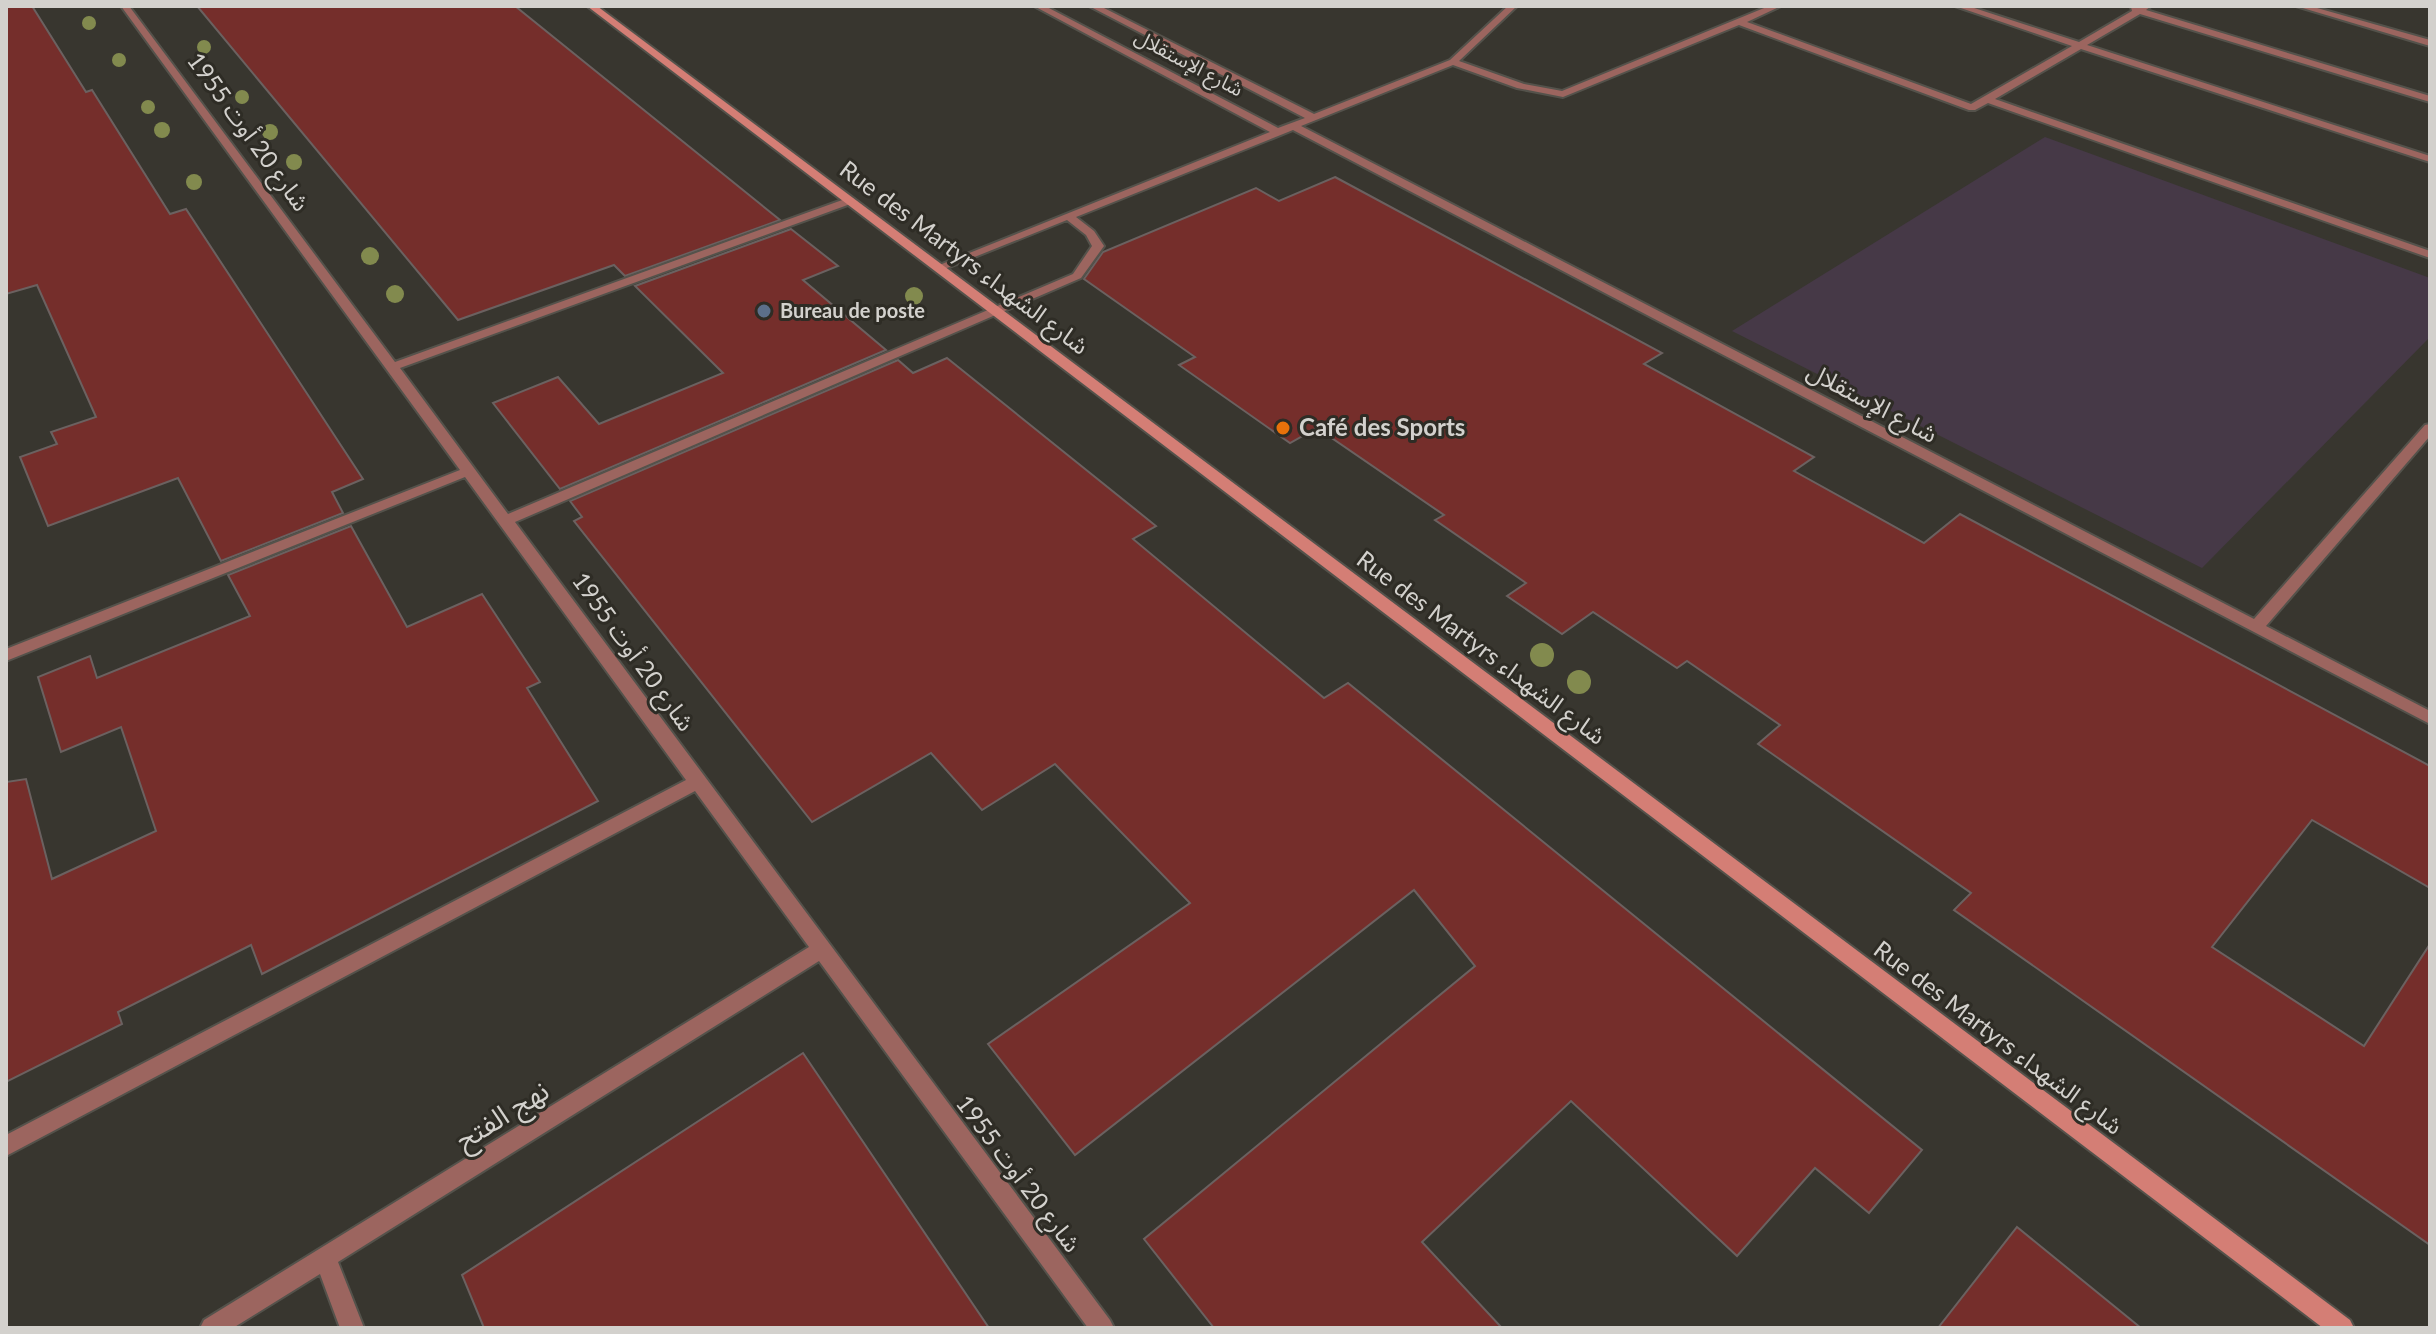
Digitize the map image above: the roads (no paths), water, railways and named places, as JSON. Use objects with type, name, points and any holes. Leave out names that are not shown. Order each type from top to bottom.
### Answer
[{"type":"main road","name":"Rue des Martyrs شارع الشهداء","points":[[591,6],[2342,1328]]},
{"type":"street","name":"شارع 20 أوت 1955","points":[[125,6],[1102,1328]]},
{"type":"street","name":"شارع الإستقلال","points":[[1038,6],[1278,132]]},
{"type":"street","name":"شارع الإستقلال","points":[[1093,6],[1314,118]]},
{"type":"street","points":[[938,268],[1453,62],[1513,6]]},
{"type":"street","points":[[1453,62],[1505,82],[1541,92],[1563,94],[1777,6]]},
{"type":"street","points":[[1959,6],[2430,159]]},
{"type":"street","points":[[2125,6],[2143,8],[2430,99]]},
{"type":"street","points":[[2300,6],[2430,43]]},
{"type":"street","points":[[1740,22],[1972,108],[2143,8]]},
{"type":"street","points":[[1987,99],[2430,255]]},
{"type":"street","name":"شارع الإستقلال","points":[[1293,126],[2430,718]]},
{"type":"street","points":[[392,367],[849,201]]},
{"type":"street","points":[[506,520],[1077,276],[1098,246],[1090,233],[1068,216]]},
{"type":"street","points":[[2256,627],[2430,428]]},
{"type":"street","points":[[6,655],[469,471]]},
{"type":"street","points":[[6,1146],[699,781]]},
{"type":"street","name":"نهج الفتح","points":[[212,1328],[822,949]]},
{"type":"street","points":[[325,1257],[352,1328]]},
{"type":"place","name":"Bureau de poste","points":[[764,311]]},
{"type":"place","name":"Café des Sports","points":[[1283,428]]}]
